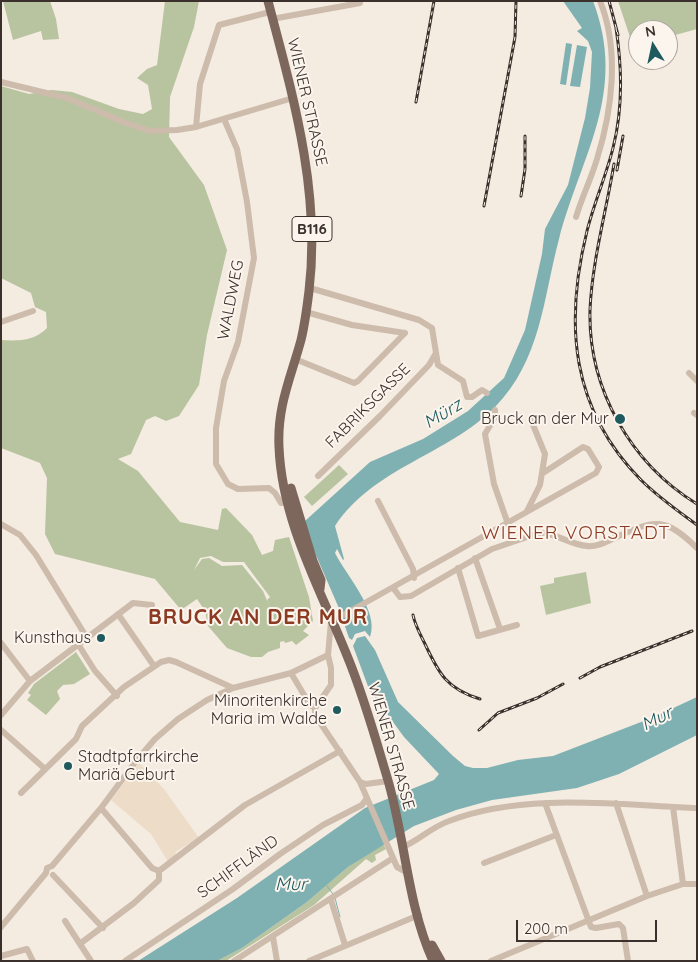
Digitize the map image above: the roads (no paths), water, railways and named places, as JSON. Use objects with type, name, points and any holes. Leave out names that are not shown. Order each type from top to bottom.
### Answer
[{"type":"main road","name":"WIENER STRASSE","points":[[268,1],[308,164],[312,239],[310,288],[306,312],[295,360],[285,388],[279,428],[280,459],[305,559],[314,582],[320,589],[331,622],[349,660],[389,783],[419,915]]},
{"type":"main road","points":[[419,915],[433,961]]},
{"type":"main road","points":[[419,915],[441,961]]},
{"type":"street","points":[[576,217],[604,136],[609,102],[612,68],[606,19],[600,1]]},
{"type":"street","points":[[196,127],[203,73],[219,25],[271,15],[360,3]]},
{"type":"street","points":[[1,82],[68,98],[126,124],[150,130],[177,130],[196,127],[293,98]]},
{"type":"street","name":"WALDWEG","points":[[224,119],[237,149],[247,202],[254,258],[238,342],[224,381],[216,428],[216,464],[228,484],[238,489],[269,488],[275,493],[281,503],[291,502]]},
{"type":"street","points":[[310,288],[420,320],[432,328],[438,365],[463,381],[467,397],[472,397],[482,390],[486,393]]},
{"type":"street","points":[[1,322],[33,311]]},
{"type":"street","points":[[295,360],[354,383],[358,382],[405,333],[352,325],[306,312]]},
{"type":"street","name":"FABRIKSGASSE","points":[[318,476],[380,416],[436,353]]},
{"type":"street","points":[[689,373],[697,381]]},
{"type":"street","points":[[495,410],[495,417],[485,434],[494,484],[508,524]]},
{"type":"street","points":[[523,515],[535,498],[543,473],[545,450],[531,420]]},
{"type":"street","points":[[408,873],[397,867],[390,845],[360,782],[316,718],[315,708],[331,685],[331,668],[328,655],[331,622],[414,578],[596,473],[598,466],[588,449],[583,447],[543,473]]},
{"type":"street","points":[[378,501],[413,568],[414,578]]},
{"type":"street","points":[[394,589],[400,597],[408,597],[475,558],[510,542],[546,532],[575,545],[593,546],[653,523],[664,524],[677,531],[697,548]]},
{"type":"street","points":[[1,524],[20,535],[30,547],[87,638]]},
{"type":"street","points":[[475,558],[499,626]]},
{"type":"street","points":[[458,568],[478,636],[517,625]]},
{"type":"street","points":[[1,714],[30,681],[133,603],[152,605]]},
{"type":"street","points":[[118,614],[154,666]]},
{"type":"street","points":[[1,643],[30,681]]},
{"type":"street","points":[[78,644],[116,696]]},
{"type":"street","points":[[1,927],[55,870],[52,866],[101,808],[134,763],[155,739],[178,719],[207,700],[233,688],[292,673],[328,655]]},
{"type":"street","points":[[21,792],[76,739],[82,726],[154,666],[169,660],[233,688]]},
{"type":"street","points":[[292,673],[310,705],[315,708]]},
{"type":"street","points":[[1,730],[44,768]]},
{"type":"street","points":[[81,943],[103,928],[159,880],[160,871],[245,805],[340,751]]},
{"type":"street","points":[[360,782],[366,784],[389,783]]},
{"type":"street","name":"SCHIFFLÄND","points":[[125,961],[233,889],[281,852],[368,800]]},
{"type":"street","points":[[402,845],[415,842],[430,830],[449,821],[474,813],[545,804],[616,803],[697,808]]},
{"type":"street","points":[[616,803],[647,896]]},
{"type":"street","points":[[545,804],[591,927],[596,928],[619,924],[623,928],[628,961]]},
{"type":"street","points":[[673,807],[683,884]]},
{"type":"street","points":[[101,808],[152,868],[160,871]]},
{"type":"street","points":[[484,863],[556,835]]},
{"type":"street","points":[[234,961],[393,858]]},
{"type":"street","points":[[50,874],[103,928]]},
{"type":"street","points":[[491,961],[647,896],[683,884],[697,884]]},
{"type":"street","points":[[334,897],[336,919],[345,945]]},
{"type":"street","points":[[309,961],[419,915]]},
{"type":"street","points":[[65,921],[91,961]]},
{"type":"street","points":[[273,937],[277,961]]},
{"type":"street","points":[[2,959],[27,949],[33,961]]},
{"type":"water","points":[[563,1],[593,1],[602,34],[606,65],[603,95],[597,123],[559,239],[538,328],[522,369],[510,389],[495,407],[456,438],[390,475],[370,489],[351,506],[335,526],[344,559],[337,549],[335,553],[366,605],[372,627],[370,637],[365,631],[355,634],[352,640],[349,638],[338,606],[312,546],[305,521],[370,462],[423,439],[468,411],[504,378],[525,330],[542,254],[545,229],[568,185],[585,118],[590,88],[592,52],[588,41],[577,31],[582,28]]},
{"type":"water","points":[[566,43],[572,44],[566,85],[560,84]]},
{"type":"water","points":[[577,45],[587,47],[580,87],[570,86]]},
{"type":"water","name":"Mur","points":[[365,636],[375,650],[398,702],[465,766],[487,768],[518,760],[553,756],[654,717],[697,697],[697,735],[619,774],[577,788],[492,800],[456,810],[414,826],[348,867],[307,902],[242,948],[217,961],[138,961],[237,898],[365,808],[434,780],[439,774],[404,737],[369,689],[353,646],[357,638]]},
{"type":"waterway","points":[[327,886],[333,894]]},
{"type":"waterway","points":[[335,898],[340,917]]},
{"type":"railway","points":[[416,102],[434,1]]},
{"type":"railway","points":[[484,206],[515,37],[516,1]]},
{"type":"railway","points":[[609,1],[618,35]]},
{"type":"railway","points":[[616,28],[620,73],[619,118],[613,148],[587,231],[580,265],[576,299],[576,332],[579,364],[587,395],[600,424],[618,453],[641,480],[668,504],[697,525]]},
{"type":"railway","points":[[521,196],[525,169],[525,136]]},
{"type":"railway","points":[[617,170],[623,136]]},
{"type":"railway","points":[[614,164],[596,255],[591,292],[591,339],[596,367],[605,395],[633,445],[673,487],[697,504]]},
{"type":"railway","points":[[413,615],[430,655],[445,679],[459,690],[480,699]]},
{"type":"railway","points":[[580,678],[600,667],[692,631]]},
{"type":"railway","points":[[479,730],[498,713],[537,698],[563,684]]},
{"type":"place","name":"Bruck an der Mur","points":[[620,419]]},
{"type":"place","name":"Kunsthaus","points":[[101,638]]},
{"type":"place","name":"Minoritenkirche Maria im Walde","points":[[337,710]]},
{"type":"place","name":"Stadtpfarrkirche Mariä Geburt","points":[[68,766]]},
{"type":"district","name":"WIENER VORSTADT","points":[[576,533]]},
{"type":"district","name":"BRUCK AN DER MUR","points":[[258,618]]},
{"type":"water label","name":"Mürz","points":[[443,414]]}]
